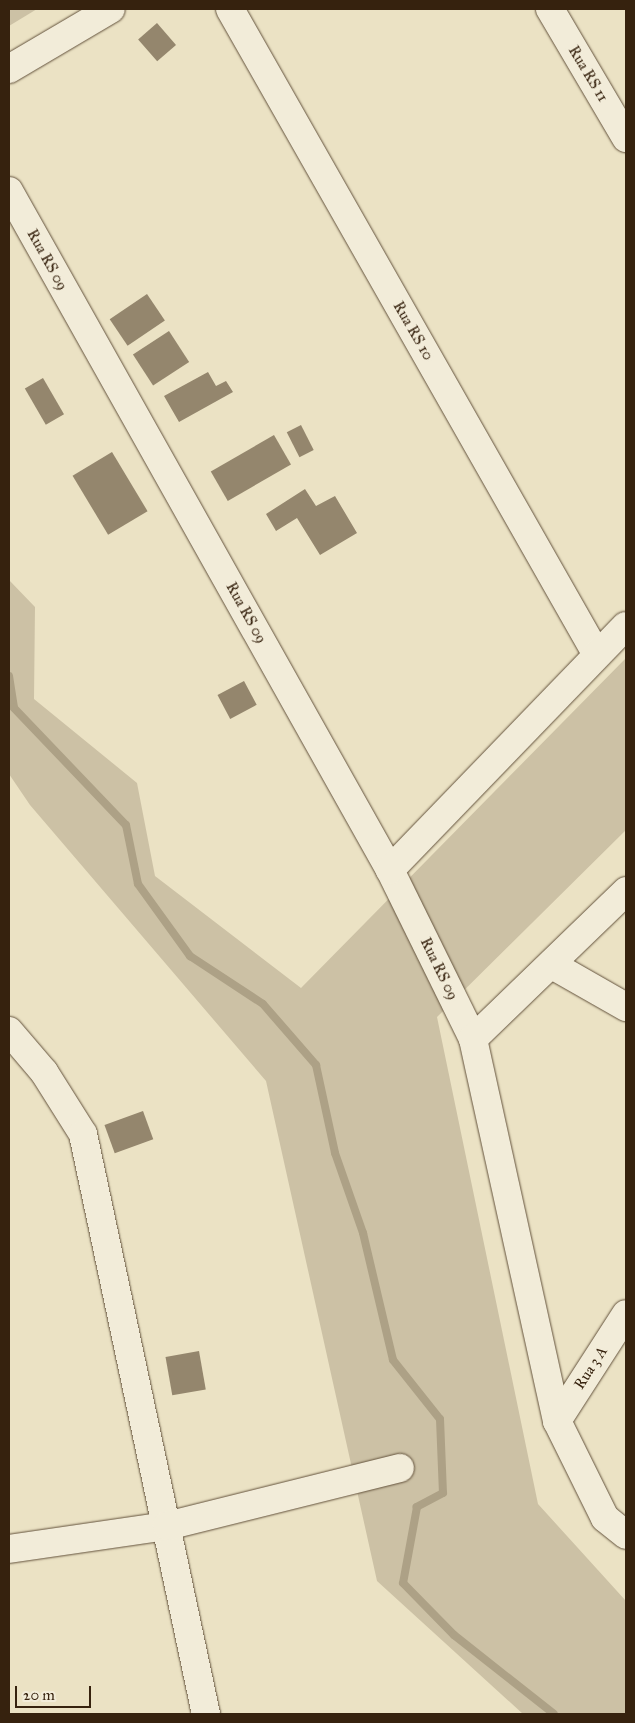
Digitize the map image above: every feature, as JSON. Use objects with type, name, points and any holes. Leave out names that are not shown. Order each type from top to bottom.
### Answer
[{"type":"street","points":[[9,69],[111,9]]},
{"type":"street","name":"Rua RS 10","points":[[230,9],[596,654]]},
{"type":"street","name":"Rua RS 11","points":[[550,9],[626,138]]},
{"type":"street","name":"Rua RS 09","points":[[9,191],[390,870],[473,1039],[557,1421],[605,1518],[626,1535]]},
{"type":"street","points":[[390,870],[596,654],[626,626]]},
{"type":"street","points":[[473,1039],[554,966],[626,891]]},
{"type":"street","points":[[554,966],[626,1007]]},
{"type":"street","points":[[9,1031],[44,1072],[83,1134],[206,1714]]},
{"type":"street","name":"Rua 3 A","points":[[557,1421],[626,1314]]},
{"type":"street","points":[[9,1549],[167,1526],[400,1468]]},
{"type":"shaded area","points":[[9,9],[37,9],[9,26]]},
{"type":"shaded area","points":[[9,580],[35,607],[34,699],[137,783],[155,876],[301,988],[626,658],[626,830],[437,1017],[538,1504],[626,1601],[626,1714],[523,1714],[377,1581],[266,1081],[30,805],[9,774]]},
{"type":"building","points":[[157,23],[176,45],[157,61],[138,39]]},
{"type":"building","points":[[147,294],[165,321],[128,346],[110,319]]},
{"type":"building","points":[[169,331],[189,362],[153,385],[133,354]]},
{"type":"building","points":[[208,372],[216,386],[226,381],[233,392],[179,422],[164,396]]},
{"type":"building","points":[[43,378],[64,414],[46,425],[25,388]]},
{"type":"building","points":[[301,425],[314,450],[299,457],[287,432]]},
{"type":"building","points":[[274,435],[291,464],[228,501],[211,472]]},
{"type":"building","points":[[112,452],[148,511],[108,535],[73,476]]},
{"type":"building","points":[[305,489],[316,506],[335,496],[357,533],[320,555],[297,518],[276,531],[266,514]]},
{"type":"building","points":[[244,681],[257,705],[230,719],[218,695]]},
{"type":"building","points":[[143,1111],[153,1139],[115,1153],[104,1125]]},
{"type":"building","points":[[199,1351],[206,1389],[172,1395],[166,1357]]},
{"type":"waterway","points":[[9,676],[14,708],[126,825],[138,884],[190,956],[263,1004],[316,1065],[335,1153],[363,1233],[393,1360],[440,1419],[443,1493],[417,1507],[403,1583],[454,1635],[554,1714]]}]
